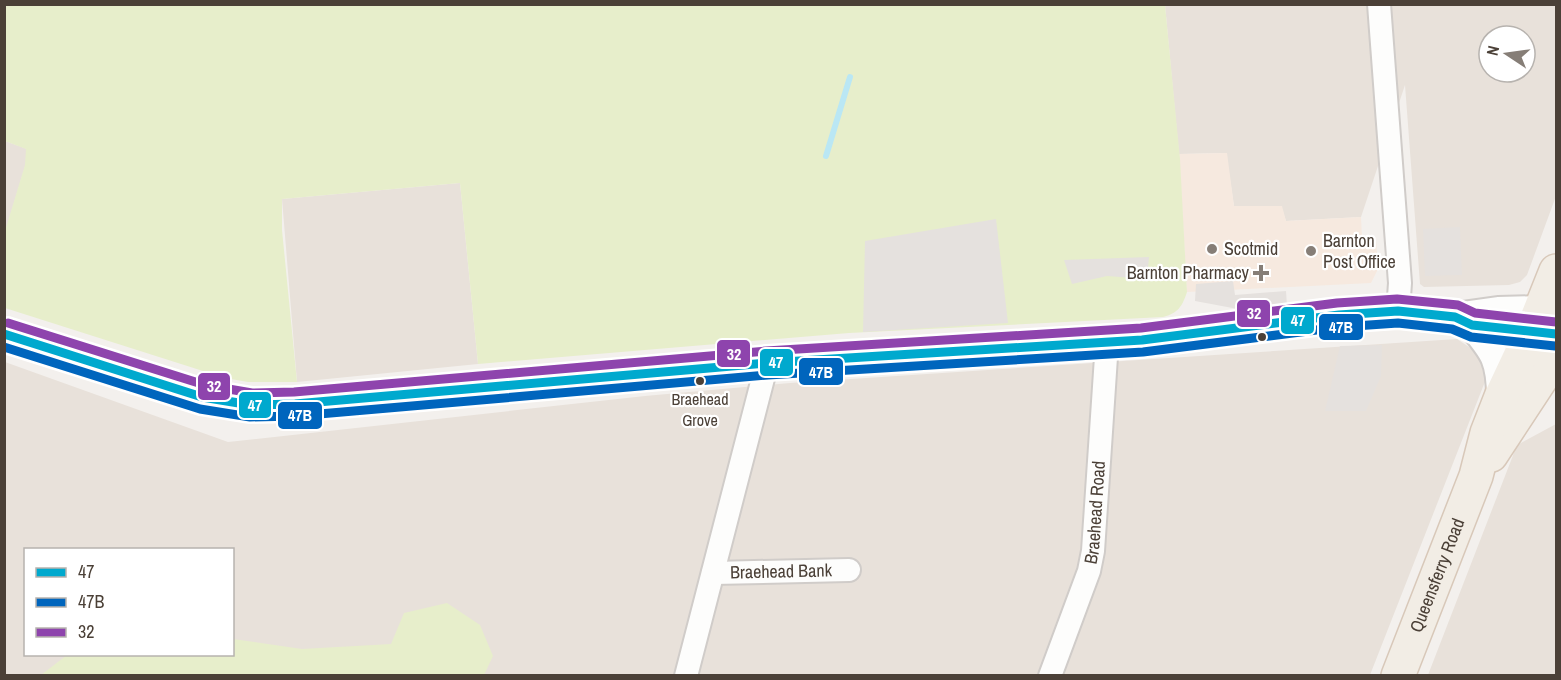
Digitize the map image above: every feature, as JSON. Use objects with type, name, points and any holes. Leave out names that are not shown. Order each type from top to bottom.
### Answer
[{"type":"main road","name":"Queensferry Road","points":[[1398,675],[1476,476],[1547,321],[1557,271]]},
{"type":"main road","name":"Queensferry Road","points":[[1510,406],[1557,356]]},
{"type":"main road","points":[[1510,406],[1557,391]]},
{"type":"street","points":[[1379,4],[1400,283],[1398,311]]},
{"type":"street","points":[[4,333],[171,388],[226,402],[250,405],[295,405],[767,363],[1107,342],[1398,311],[1463,321],[1498,311],[1547,321]]},
{"type":"street","points":[[1463,321],[1495,356],[1510,406]]},
{"type":"street","name":"Braehead Road","points":[[1050,675],[1089,572],[1093,551],[1107,342]]},
{"type":"street","points":[[686,675],[767,363]]},
{"type":"street","name":"Braehead Bank","points":[[713,573],[849,570]]},
{"type":"shaded area","points":[[1165,5],[1556,5],[1556,196],[1527,275],[1520,282],[1509,285],[1424,287],[1420,284],[1405,85],[1361,217],[1286,221],[1281,206],[1234,206],[1226,153],[1179,154]]},
{"type":"shaded area","points":[[5,141],[30,150],[5,233]]},
{"type":"shaded area","points":[[1227,153],[1234,206],[1282,206],[1286,221],[1361,217],[1362,238],[1376,239],[1378,269],[1371,283],[1187,292],[1179,154]]},
{"type":"shaded area","points":[[460,183],[478,364],[297,382],[282,199]]},
{"type":"shaded area","points":[[996,219],[1008,323],[863,332],[865,241]]},
{"type":"shaded area","points":[[1460,227],[1462,275],[1425,276],[1423,229]]},
{"type":"shaded area","points":[[1149,257],[1147,279],[1107,276],[1072,284],[1064,260]]},
{"type":"shaded area","points":[[1233,281],[1235,295],[1286,291],[1287,306],[1238,309],[1195,301],[1196,284]]},
{"type":"shaded area","points":[[1457,339],[1475,351],[1488,374],[1370,675],[5,676],[5,362],[228,442],[645,396],[790,383]]},
{"type":"shaded area","points":[[1382,345],[1381,376],[1366,411],[1325,411],[1340,346]]},
{"type":"shaded area","points":[[1556,424],[1556,675],[1428,675],[1517,445]]},
{"type":"green space","points":[[5,5],[1165,5],[1180,159],[1187,292],[1179,309],[1163,317],[849,333],[478,364],[460,183],[282,199],[282,230],[297,382],[248,382],[225,378],[5,308],[5,231],[25,165],[26,149],[5,141]]},
{"type":"green space","points":[[447,603],[480,625],[493,656],[484,675],[41,675],[66,656],[234,656],[234,639],[302,649],[391,644],[404,613]]},
{"type":"waterway","points":[[826,156],[850,77]]},
{"type":"transit line","name":"32","points":[[8,323],[205,385],[252,393],[294,392],[766,351],[1141,328],[1337,303],[1397,299],[1458,305],[1475,313],[1556,322]]},
{"type":"transit line","name":"47","points":[[4,334],[202,397],[251,405],[295,404],[767,363],[1142,340],[1339,315],[1398,311],[1455,317],[1472,325],[1556,334]]},
{"type":"transit line","name":"47B","points":[[4,347],[200,409],[250,417],[296,416],[768,375],[1143,352],[1340,327],[1398,323],[1452,329],[1471,337],[1555,346]]},
{"type":"place","name":"Scotmid","points":[[1212,249]]},
{"type":"place","name":"Barnton Post Office","points":[[1311,251]]},
{"type":"place","name":"Barnton Pharmacy","points":[[1261,273]]},
{"type":"place","name":"Braehead Grove","points":[[700,381]]}]
